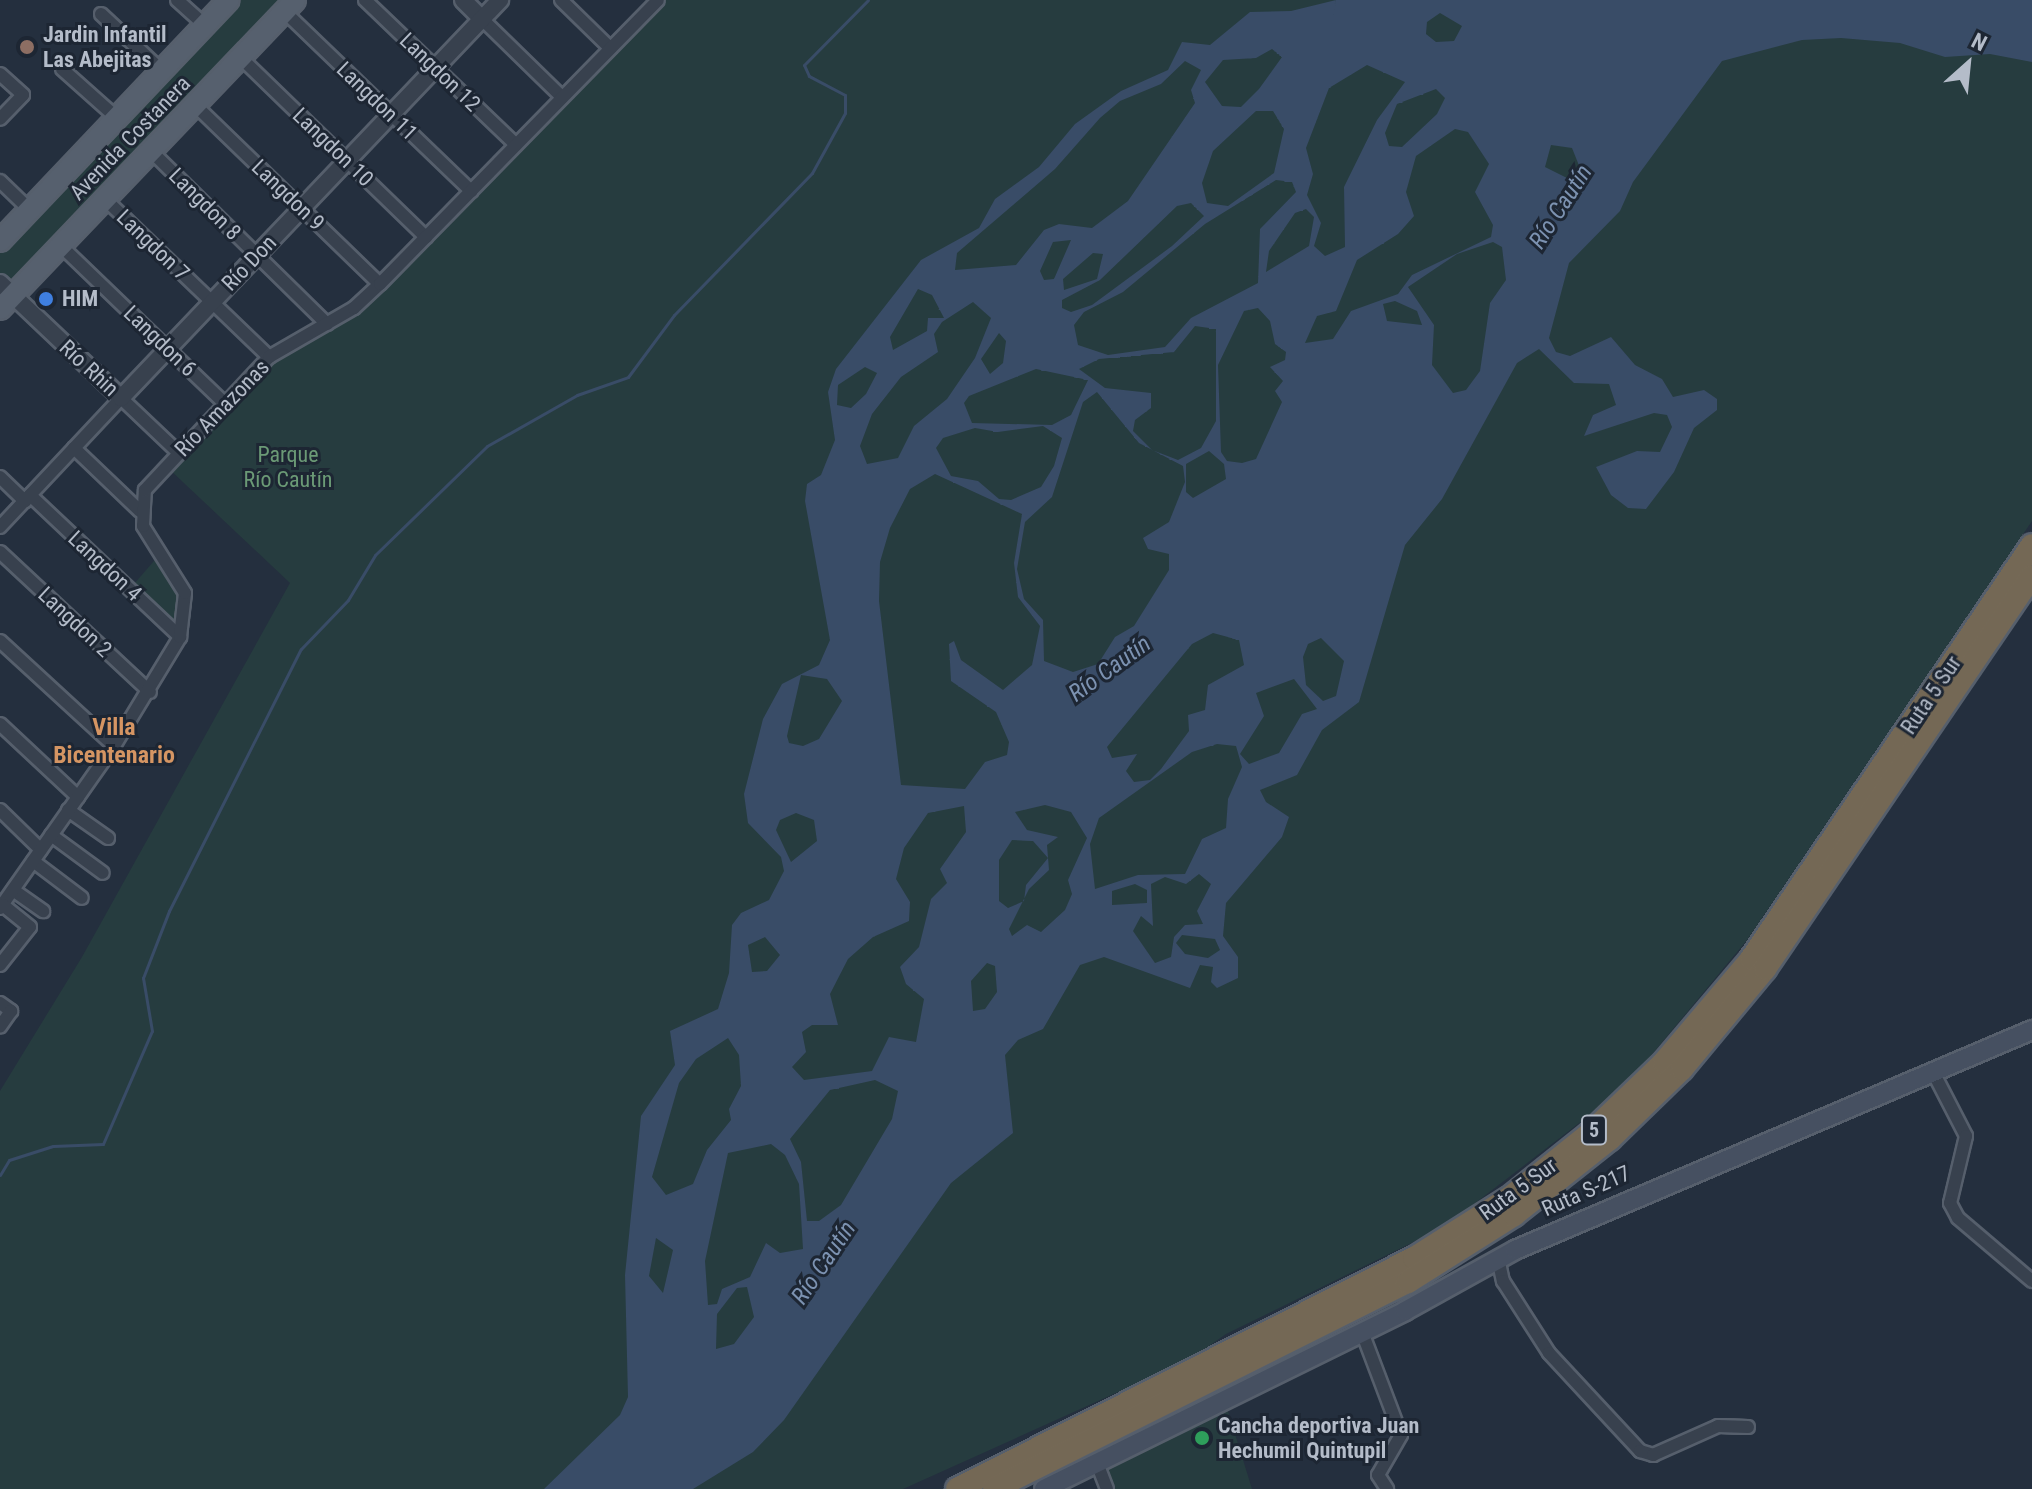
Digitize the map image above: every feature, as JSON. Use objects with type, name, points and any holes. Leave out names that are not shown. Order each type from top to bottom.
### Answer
[{"type":"highway","name":"Ruta 5 Sur","points":[[957,1489],[1414,1258],[1509,1198],[1589,1134],[1664,1062],[1757,951],[2032,545]]},
{"type":"highway","name":"Ruta 5 Sur","points":[[994,1489],[1408,1282],[1514,1215],[1610,1139],[1688,1063],[1765,969],[2032,576]]},
{"type":"main road","name":"Avenida Costanera","points":[[0,241],[229,0]]},
{"type":"main road","name":"Avenida Costanera","points":[[4,296],[60,245],[289,6]]},
{"type":"main road","name":"Ruta S-217","points":[[1044,1489],[1362,1332],[1498,1258],[2032,1030]]},
{"type":"street","points":[[177,0],[205,25]]},
{"type":"street","name":"Langdon 12","points":[[365,0],[516,145]]},
{"type":"street","points":[[463,0],[562,97]]},
{"type":"street","name":"Río Don","points":[[0,527],[500,0]]},
{"type":"street","points":[[561,0],[610,48]]},
{"type":"street","name":"Río Amazonas","points":[[140,511],[145,490],[269,357],[327,324],[380,284],[658,0]]},
{"type":"street","name":"Langdon 11","points":[[289,6],[390,115],[471,191]]},
{"type":"street","points":[[101,14],[162,71]]},
{"type":"street","name":"Langdon 10","points":[[240,57],[426,237]]},
{"type":"street","points":[[62,69],[117,118]]},
{"type":"street","points":[[0,74],[23,95],[0,119]]},
{"type":"street","name":"Langdon 9","points":[[195,105],[380,284]]},
{"type":"street","name":"Langdon 8","points":[[151,151],[327,324]]},
{"type":"street","points":[[0,181],[30,210]]},
{"type":"street","name":"Langdon 7","points":[[105,199],[269,357]]},
{"type":"street","name":"Langdon 6","points":[[60,245],[225,404]]},
{"type":"street","name":"Río Rhin","points":[[4,296],[179,453]]},
{"type":"street","points":[[0,965],[30,927],[1,906],[150,692],[180,637],[185,593],[143,526],[140,511],[74,448]]},
{"type":"street","name":"Langdon 4","points":[[0,477],[28,498],[180,637]]},
{"type":"street","name":"Langdon 2","points":[[0,552],[150,692]]},
{"type":"street","points":[[0,641],[114,746]]},
{"type":"street","points":[[0,724],[78,797]]},
{"type":"street","points":[[0,810],[37,855],[82,898]]},
{"type":"street","points":[[68,810],[108,838]]},
{"type":"street","points":[[51,835],[103,873]]},
{"type":"street","points":[[13,890],[43,911]]},
{"type":"street","points":[[0,1003],[11,1011],[0,1027]]},
{"type":"street","points":[[1933,1072],[1966,1136],[1950,1203],[1958,1218],[2032,1281]]},
{"type":"street","points":[[1498,1258],[1503,1281],[1549,1353],[1640,1451],[1653,1455],[1718,1426],[1748,1427]]},
{"type":"street","points":[[1362,1332],[1401,1435],[1378,1475],[1387,1489]]},
{"type":"street","points":[[1097,1463],[1107,1489]]},
{"type":"green space","points":[[234,0],[291,0],[0,306],[0,245]]},
{"type":"green space","name":"Parque Río Cautín","points":[[663,0],[2032,0],[2032,521],[1747,940],[1644,1064],[1587,1117],[1444,1227],[1226,1334],[1189,1360],[903,1489],[0,1489],[0,1091],[82,957],[290,583],[168,468],[272,363],[358,314]]},
{"type":"green space","points":[[160,554],[181,591],[179,627],[134,584]]},
{"type":"green space","name":"Cancha deportiva Juan Hechumil Quintupil","points":[[1227,1408],[1252,1489],[1115,1489],[1108,1469]]},
{"type":"water","name":"Río Cautín","points":[[1336,0],[2032,0],[2032,62],[1990,54],[1945,57],[1900,43],[1841,38],[1802,40],[1722,61],[1633,182],[1620,211],[1569,263],[1549,338],[1556,352],[1570,356],[1611,337],[1635,365],[1662,379],[1673,397],[1704,390],[1717,399],[1717,410],[1694,428],[1674,472],[1646,509],[1628,508],[1611,495],[1596,467],[1637,451],[1660,452],[1672,427],[1667,415],[1654,413],[1584,436],[1593,415],[1616,405],[1609,384],[1574,383],[1539,349],[1517,363],[1442,499],[1405,545],[1359,702],[1322,730],[1297,775],[1260,790],[1266,802],[1289,817],[1282,837],[1226,903],[1223,936],[1238,957],[1238,978],[1217,988],[1211,982],[1213,967],[1200,965],[1190,988],[1104,957],[1080,965],[1043,1029],[1018,1040],[1005,1055],[1013,1133],[951,1183],[784,1420],[753,1452],[693,1489],[544,1489],[620,1415],[628,1397],[625,1275],[641,1116],[675,1065],[670,1031],[718,1009],[729,973],[732,925],[741,913],[769,900],[784,871],[781,857],[748,823],[744,794],[763,719],[782,684],[819,665],[830,640],[805,501],[807,484],[821,475],[835,440],[828,392],[836,369],[921,260],[979,228],[995,199],[1039,167],[1075,124],[1121,91],[1168,70],[1182,42],[1210,45],[1250,12],[1291,11]],"holes":[[[1440,13],[1462,26],[1454,41],[1436,42],[1426,34],[1427,22]],[[1272,49],[1282,57],[1259,89],[1241,107],[1222,106],[1205,82],[1223,60],[1256,58]],[[1185,61],[1201,70],[1191,90],[1195,103],[1128,201],[1092,228],[1059,224],[1044,230],[1016,265],[955,270],[957,253],[1055,169],[1100,118],[1120,101],[1161,84]],[[1367,65],[1405,82],[1377,120],[1344,187],[1345,247],[1325,256],[1314,246],[1321,223],[1307,195],[1313,174],[1306,148],[1329,88]],[[1436,89],[1445,98],[1437,114],[1402,147],[1389,146],[1385,133],[1397,104]],[[1256,111],[1273,111],[1284,129],[1274,173],[1228,206],[1207,203],[1202,183],[1213,151]],[[1455,129],[1468,132],[1489,164],[1475,192],[1493,225],[1491,237],[1412,275],[1398,294],[1351,311],[1333,339],[1305,343],[1317,316],[1336,311],[1357,260],[1398,234],[1414,216],[1406,192],[1416,156]],[[1551,145],[1572,148],[1580,168],[1573,181],[1545,167]],[[1276,180],[1292,182],[1296,192],[1260,229],[1258,283],[1191,318],[1165,347],[1108,355],[1078,345],[1074,325],[1084,312],[1123,292],[1205,224]],[[1191,203],[1204,216],[1172,246],[1092,305],[1071,312],[1062,308],[1062,300],[1100,280],[1177,206]],[[1306,209],[1314,217],[1309,246],[1266,272],[1269,251],[1295,213]],[[1071,240],[1054,279],[1044,280],[1040,271],[1053,242]],[[1493,242],[1502,247],[1506,280],[1490,303],[1480,371],[1466,390],[1453,393],[1432,365],[1434,325],[1408,287],[1457,254]],[[1093,253],[1103,254],[1097,279],[1064,290],[1063,279]],[[918,289],[932,295],[944,318],[928,318],[927,331],[893,350],[890,337]],[[1395,301],[1417,311],[1422,325],[1387,321],[1383,304]],[[973,302],[991,318],[975,358],[947,399],[914,426],[898,458],[867,464],[860,446],[872,414],[901,377],[938,352],[934,334],[942,322]],[[1258,308],[1270,321],[1275,344],[1286,352],[1285,360],[1270,367],[1283,381],[1275,391],[1282,402],[1256,459],[1242,463],[1227,461],[1221,452],[1218,365],[1244,311]],[[1195,326],[1216,329],[1216,421],[1201,448],[1178,460],[1153,451],[1183,466],[1185,482],[1169,522],[1143,538],[1148,549],[1169,554],[1169,570],[1134,626],[1115,637],[1098,664],[1073,672],[1044,661],[1043,620],[1024,599],[1017,569],[1025,522],[1052,497],[1083,402],[1097,392],[1139,443],[1152,450],[1133,431],[1135,420],[1151,408],[1151,393],[1105,388],[1079,369],[1099,359],[1174,352]],[[999,333],[1006,341],[1003,363],[990,374],[981,359]],[[865,367],[877,373],[866,394],[851,408],[837,405],[838,385]],[[1036,369],[1088,380],[1071,415],[1052,425],[972,423],[964,403],[969,396]],[[1043,426],[1062,438],[1054,466],[1041,487],[1011,500],[999,499],[978,481],[951,476],[936,448],[943,438],[975,428],[998,432]],[[1209,451],[1224,464],[1226,479],[1193,498],[1186,492],[1186,464]],[[935,474],[1022,514],[1014,563],[1018,597],[1040,626],[1032,665],[1003,690],[961,660],[954,641],[949,644],[951,681],[996,712],[1009,742],[1007,755],[985,762],[965,789],[901,785],[879,601],[880,562],[890,528],[910,489]],[[1213,633],[1239,640],[1244,665],[1208,685],[1205,710],[1188,715],[1189,731],[1150,780],[1134,782],[1126,771],[1137,754],[1112,758],[1107,747],[1192,644]],[[1321,638],[1344,661],[1336,696],[1323,701],[1306,685],[1303,657],[1308,644]],[[801,675],[827,679],[842,701],[819,739],[803,746],[789,743],[787,736]],[[1294,679],[1317,709],[1302,714],[1279,753],[1249,764],[1240,754],[1264,716],[1256,693]],[[1217,744],[1236,746],[1242,767],[1228,799],[1226,828],[1202,839],[1185,874],[1138,875],[1095,889],[1090,844],[1099,818],[1192,752]],[[1045,805],[1071,812],[1087,838],[1068,880],[1072,894],[1065,910],[1041,932],[1027,925],[1012,936],[1009,929],[1023,902],[1008,908],[999,901],[999,860],[1012,840],[1033,841],[1048,858],[1026,885],[1024,898],[1049,870],[1047,845],[1058,837],[1027,830],[1015,812]],[[964,806],[966,832],[940,869],[947,883],[931,899],[919,947],[900,967],[906,984],[924,999],[916,1042],[889,1037],[872,1071],[804,1080],[792,1067],[806,1052],[802,1032],[812,1025],[838,1025],[830,994],[848,959],[873,937],[909,921],[910,902],[896,879],[904,848],[928,813]],[[796,813],[814,820],[817,841],[791,862],[776,830],[780,820]],[[1199,874],[1211,884],[1197,911],[1203,924],[1185,925],[1174,937],[1171,957],[1155,963],[1133,931],[1141,916],[1153,926],[1151,884],[1165,877],[1186,884]],[[1135,884],[1147,890],[1147,903],[1112,905],[1112,891]],[[1182,935],[1215,939],[1220,950],[1208,958],[1185,954],[1176,943]],[[765,937],[780,955],[767,971],[752,972],[748,945]],[[987,963],[995,966],[997,992],[985,1009],[973,1011],[971,981]],[[728,1038],[739,1055],[741,1086],[729,1109],[731,1120],[707,1150],[693,1184],[666,1195],[652,1177],[679,1083],[696,1059]],[[875,1080],[898,1091],[892,1119],[841,1205],[819,1221],[807,1221],[801,1162],[790,1139],[830,1090]],[[771,1144],[785,1155],[799,1184],[803,1249],[780,1253],[766,1243],[750,1277],[722,1289],[717,1304],[708,1305],[705,1261],[728,1153]],[[656,1238],[673,1250],[663,1293],[649,1276]],[[747,1287],[754,1317],[734,1344],[716,1349],[717,1314],[737,1288]]]},
{"type":"waterway","points":[[0,1175],[9,1160],[53,1146],[103,1144],[152,1031],[143,978],[169,911],[301,649],[348,600],[375,555],[487,446],[577,395],[628,377],[674,315],[812,173],[845,113],[845,95],[809,76],[804,65],[868,0]]},
{"type":"place","name":"Jardin Infantil Las Abejitas","points":[[27,47]]},
{"type":"place","name":"HIM","points":[[46,299]]},
{"type":"place","name":"Cancha deportiva Juan Hechumil Quintupil","points":[[1202,1438]]},
{"type":"district","name":"Villa Bicentenario","points":[[114,742]]}]
